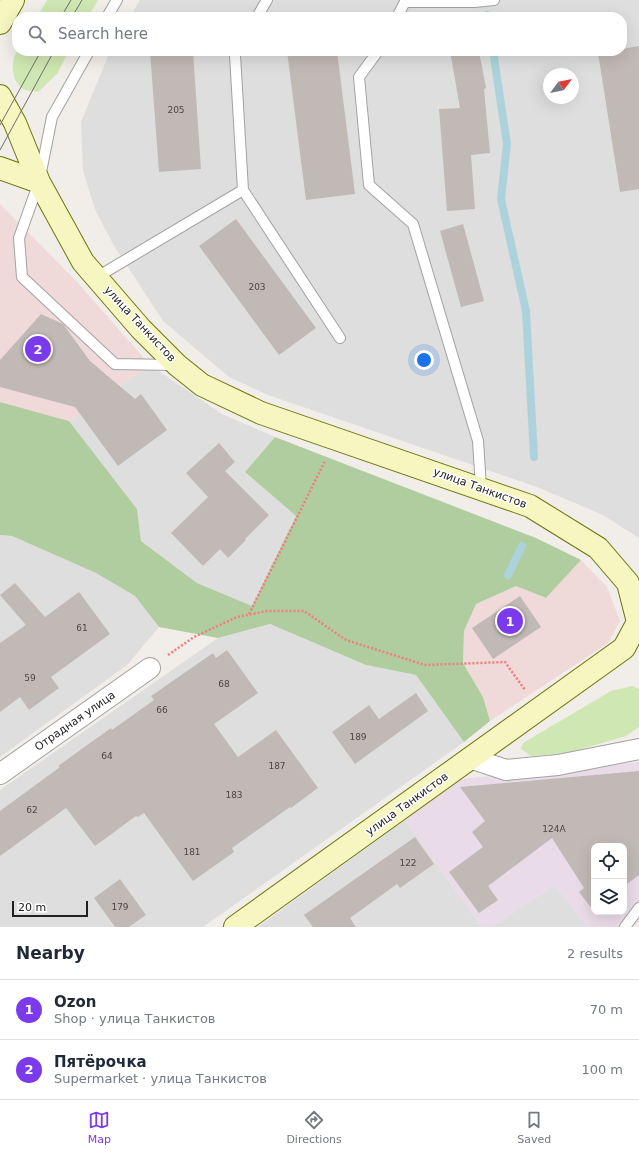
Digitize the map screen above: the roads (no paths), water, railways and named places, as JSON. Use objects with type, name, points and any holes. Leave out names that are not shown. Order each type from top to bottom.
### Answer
[{"type":"main road","points":[[0,24],[13,0]]},
{"type":"main road","name":"улица Танкистов","points":[[0,96],[15,123],[39,182],[83,262],[141,329],[177,365],[202,385],[261,413],[530,506],[598,548],[633,581],[638,622],[635,638],[624,648],[235,927]]},
{"type":"main road","points":[[0,168],[39,182]]},
{"type":"street","name":"Отрадная улица","points":[[0,774],[150,668]]},
{"type":"street","points":[[470,758],[506,770],[558,765],[639,749]]},
{"type":"lane","points":[[110,12],[117,0]]},
{"type":"lane","points":[[260,12],[267,0]]},
{"type":"lane","points":[[400,12],[406,1],[475,2],[494,0]]},
{"type":"lane","points":[[86,56],[52,117],[39,182],[19,238],[22,276],[115,364],[177,365]]},
{"type":"lane","points":[[235,56],[243,190],[340,338]]},
{"type":"lane","points":[[374,56],[359,77],[369,185],[413,224],[478,442],[481,488]]},
{"type":"lane","points":[[96,277],[243,190]]},
{"type":"lane","points":[[625,927],[639,908]]},
{"type":"waterway","points":[[494,56],[507,144],[501,199],[526,311],[534,457]]},
{"type":"waterway","points":[[508,575],[522,546]]},
{"type":"tram line","points":[[64,12],[71,0]]},
{"type":"tram line","points":[[75,12],[82,0]]},
{"type":"tram line","points":[[0,125],[38,56]]},
{"type":"tram line","points":[[0,150],[51,56]]},
{"type":"place","name":"Пятёрочка","points":[[38,349]]},
{"type":"place","name":"Ozon","points":[[510,621]]}]
